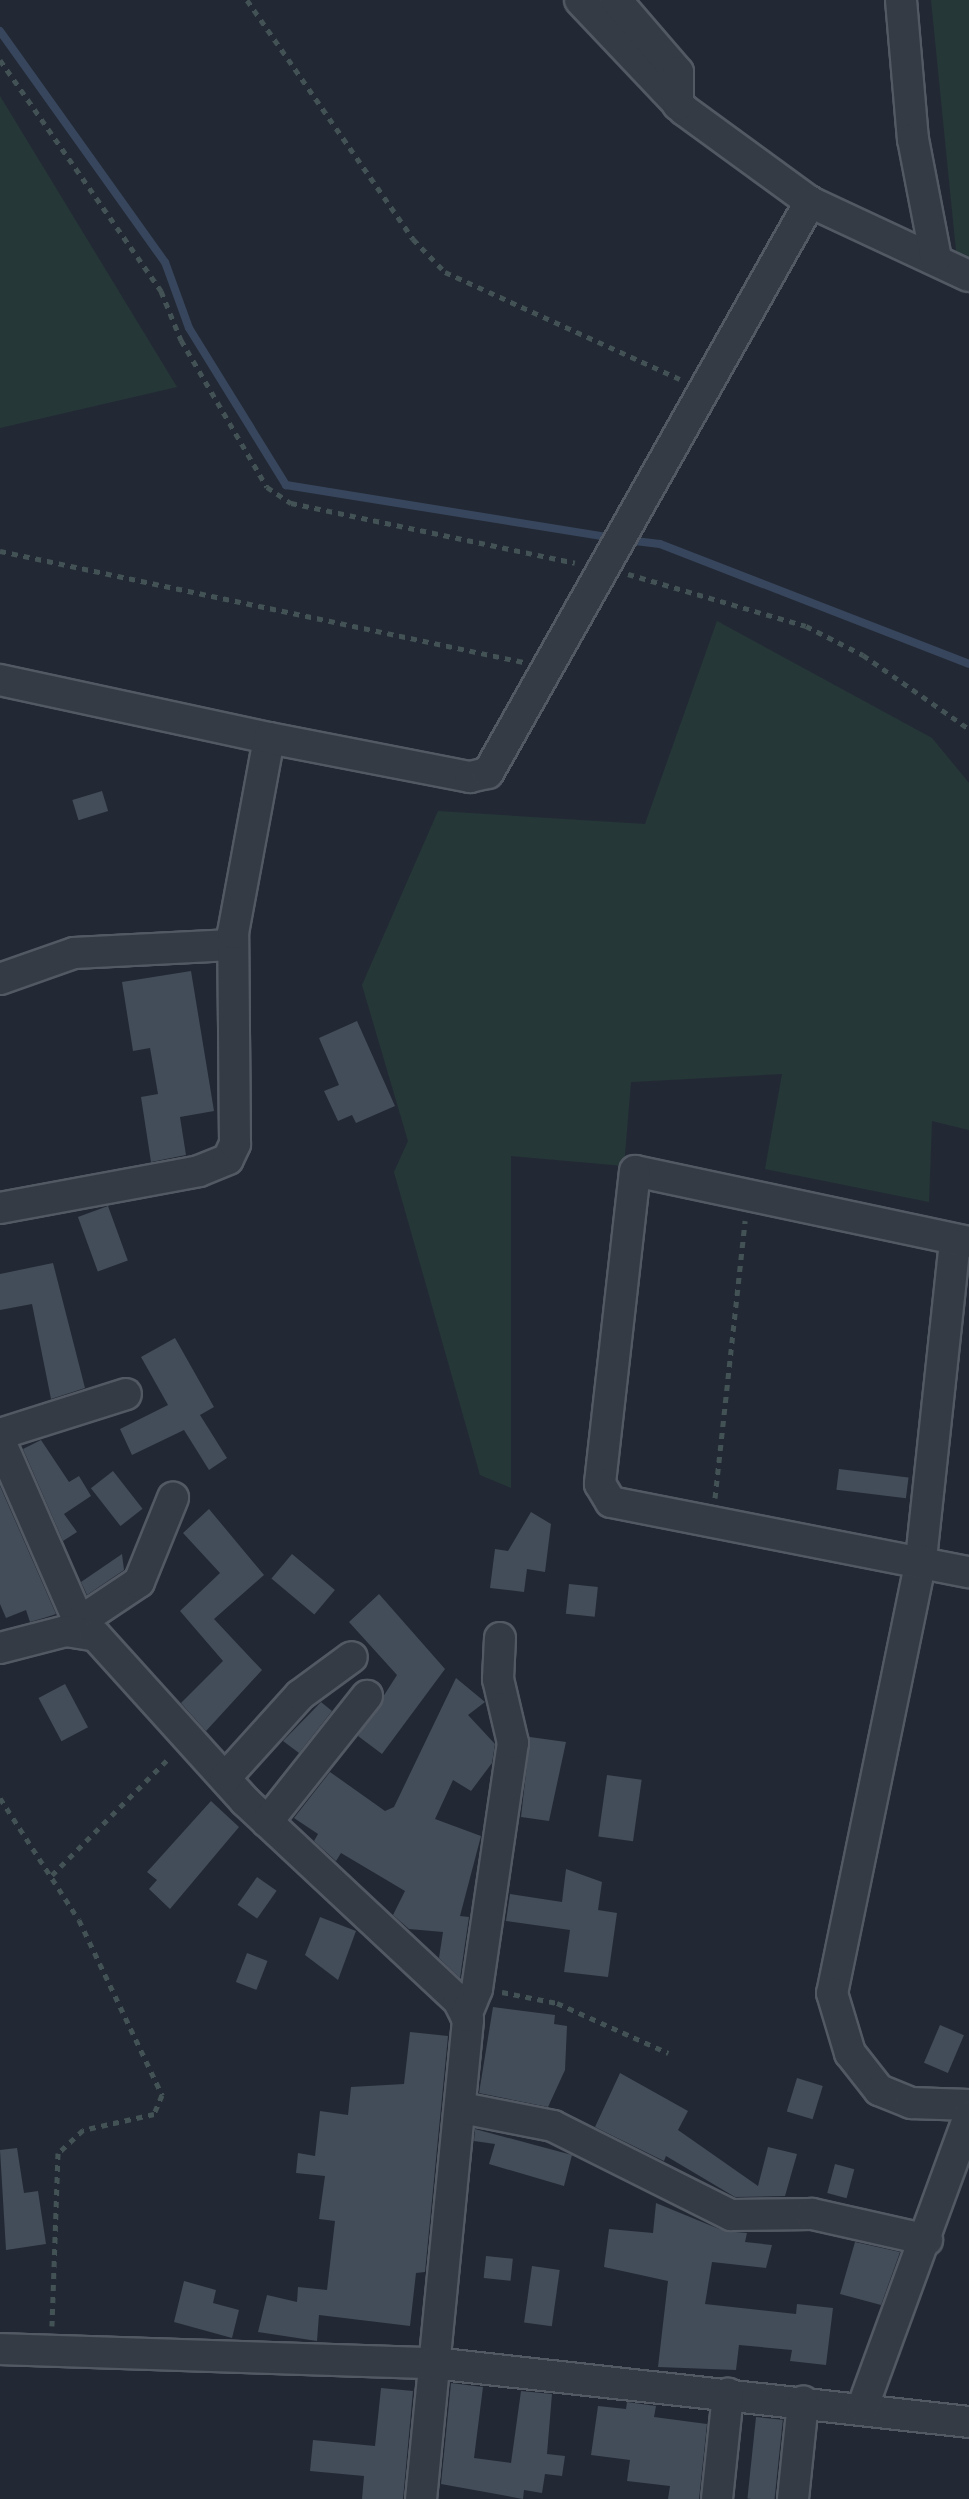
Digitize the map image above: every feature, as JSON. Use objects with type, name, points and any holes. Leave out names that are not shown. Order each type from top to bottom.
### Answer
[{"type":"street","points":[[580,0],[678,105],[810,202],[969,276]]},
{"type":"street","points":[[616,0],[678,72],[678,105]]},
{"type":"street","points":[[901,0],[913,139],[936,258]]},
{"type":"street","points":[[0,680],[269,738],[479,777],[550,668],[607,570],[708,392],[810,202]]},
{"type":"street","points":[[0,1208],[199,1171],[228,1159],[235,1144],[232,945],[269,738]]},
{"type":"street","points":[[0,979],[74,953],[232,945]]},
{"type":"street","points":[[969,1572],[921,1560],[611,1502],[600,1484],[635,1171],[962,1241],[921,1560],[832,1993],[834,2015],[850,2053],[879,2090],[911,2103],[969,2105]]},
{"type":"street","points":[[0,1434],[126,1394]]},
{"type":"street","points":[[0,1441],[81,1627],[96,1636],[267,1822],[472,2003]]},
{"type":"street","points":[[0,1648],[81,1627],[139,1582],[173,1498]]},
{"type":"street","points":[[421,2499],[472,2003],[513,1743],[498,1679],[500,1638]]},
{"type":"street","points":[[225,1778],[300,1695],[352,1657]]},
{"type":"street","points":[[267,1822],[367,1696]]},
{"type":"street","points":[[462,2108],[553,2126],[731,2215],[812,2214],[927,2240]]},
{"type":"street","points":[[863,2406],[927,2240],[969,2117]]},
{"type":"street","points":[[0,2349],[433,2363],[863,2406],[969,2422]]},
{"type":"street","points":[[717,2499],[728,2394]]},
{"type":"street","points":[[793,2499],[803,2402]]},
{"type":"path","points":[[247,0],[413,239],[445,272],[708,392]]},
{"type":"path","points":[[0,60],[149,271],[181,340],[275,494],[704,591],[806,626],[863,655],[969,729]]},
{"type":"path","points":[[0,551],[550,668]]},
{"type":"path","points":[[712,1522],[747,1195]]},
{"type":"path","points":[[52,1875],[188,1737]]},
{"type":"path","points":[[0,1798],[52,1875],[162,2095],[154,2114],[83,2130],[58,2153],[52,2351]]},
{"type":"path","points":[[472,2003],[557,2003],[668,2053]]},
{"type":"shaded area","points":[[931,0],[969,0],[969,275],[958,271]]},
{"type":"shaded area","points":[[0,96],[177,387],[0,428]]},
{"type":"shaded area","points":[[717,621],[932,738],[969,783],[969,1130],[932,1121],[929,1202],[765,1169],[782,1074],[631,1082],[624,1166],[511,1156],[511,1488],[480,1475],[394,1172],[408,1141],[362,985],[438,811],[645,824]]},
{"type":"building","points":[[102,791],[108,811],[78,820],[72,800]]},
{"type":"building","points":[[191,971],[214,1111],[180,1117],[186,1155],[151,1162],[141,1097],[158,1094],[150,1048],[133,1051],[122,982]]},
{"type":"building","points":[[357,1021],[395,1106],[356,1123],[352,1115],[338,1121],[324,1091],[339,1085],[319,1038]]},
{"type":"building","points":[[108,1206],[128,1261],[98,1271],[78,1217]]},
{"type":"building","points":[[53,1263],[85,1388],[51,1399],[32,1304],[0,1310],[0,1274]]},
{"type":"building","points":[[175,1338],[214,1407],[200,1415],[227,1458],[209,1470],[184,1430],[132,1455],[120,1429],[168,1405],[141,1357]]},
{"type":"building","points":[[41,1440],[69,1482],[79,1476],[91,1496],[64,1514],[77,1532],[63,1541],[23,1449]]},
{"type":"building","points":[[839,1469],[908,1478],[906,1498],[836,1490]]},
{"type":"building","points":[[113,1471],[143,1509],[120,1526],[91,1488]]},
{"type":"building","points":[[0,1486],[56,1614],[30,1622],[26,1610],[6,1618],[0,1604]]},
{"type":"building","points":[[209,1509],[264,1575],[214,1619],[262,1670],[206,1731],[181,1703],[223,1661],[180,1611],[220,1573],[183,1533]]},
{"type":"building","points":[[531,1512],[551,1524],[545,1572],[527,1569],[524,1592],[490,1588],[495,1549],[508,1551]]},
{"type":"building","points":[[122,1554],[124,1570],[87,1595],[81,1582]]},
{"type":"building","points":[[292,1554],[335,1590],[314,1615],[271,1579]]},
{"type":"building","points":[[569,1584],[598,1587],[595,1617],[566,1614]]},
{"type":"building","points":[[379,1594],[445,1669],[382,1754],[358,1736],[397,1675],[349,1622]]},
{"type":"building","points":[[456,1678],[485,1702],[468,1715],[495,1744],[492,1763],[471,1791],[453,1780],[435,1819],[481,1836],[460,1916],[469,1917],[460,1978],[439,1958],[443,1932],[409,1929],[393,1915],[405,1891],[341,1853],[336,1861],[314,1841],[318,1834],[294,1818],[330,1772],[385,1811],[394,1807]]},
{"type":"building","points":[[65,1684],[88,1727],[62,1741],[39,1698]]},
{"type":"building","points":[[321,1702],[332,1711],[299,1753],[283,1741]]},
{"type":"building","points":[[530,1737],[566,1742],[549,1821],[521,1817]]},
{"type":"building","points":[[607,1775],[642,1780],[633,1841],[598,1836]]},
{"type":"building","points":[[211,1801],[239,1827],[170,1909],[149,1889],[157,1880],[147,1872]]},
{"type":"building","points":[[566,1869],[602,1882],[598,1910],[617,1913],[608,1977],[564,1972],[570,1930],[506,1921],[510,1894],[562,1902]]},
{"type":"building","points":[[257,1877],[277,1891],[257,1919],[237,1905]]},
{"type":"building","points":[[320,1917],[356,1931],[338,1980],[305,1955]]},
{"type":"building","points":[[247,1953],[268,1961],[256,1990],[236,1982]]},
{"type":"building","points":[[493,2007],[555,2015],[554,2024],[567,2026],[565,2070],[548,2107],[479,2093]]},
{"type":"building","points":[[940,2025],[964,2035],[948,2073],[924,2063]]},
{"type":"building","points":[[410,2032],[448,2036],[425,2272],[416,2273],[410,2326],[319,2315],[317,2341],[258,2332],[267,2295],[297,2302],[298,2287],[327,2290],[335,2221],[319,2219],[325,2176],[296,2173],[298,2153],[315,2156],[320,2111],[348,2115],[351,2087],[404,2084]]},
{"type":"building","points":[[620,2073],[688,2111],[678,2130],[758,2186],[768,2147],[797,2154],[785,2196],[735,2197],[666,2156],[664,2161],[595,2127]]},
{"type":"building","points":[[797,2078],[823,2086],[813,2119],[787,2111]]},
{"type":"building","points":[[475,2129],[572,2155],[564,2186],[489,2164],[495,2144],[474,2141]]},
{"type":"building","points":[[17,2148],[24,2193],[38,2191],[46,2244],[6,2250],[0,2150]]},
{"type":"building","points":[[835,2164],[854,2169],[847,2198],[827,2193]]},
{"type":"building","points":[[656,2203],[724,2231],[747,2233],[745,2242],[772,2245],[766,2268],[712,2262],[705,2304],[796,2314],[797,2304],[833,2308],[826,2365],[790,2361],[792,2350],[739,2345],[736,2370],[658,2367],[668,2281],[604,2267],[609,2229],[653,2233]]},
{"type":"building","points":[[855,2242],[900,2252],[881,2305],[840,2294]]},
{"type":"building","points":[[486,2256],[513,2259],[511,2281],[484,2278]]},
{"type":"building","points":[[532,2266],[560,2270],[552,2326],[524,2322]]},
{"type":"building","points":[[184,2281],[216,2290],[213,2303],[239,2310],[232,2338],[174,2322]]},
{"type":"building","points":[[451,2383],[483,2387],[474,2458],[511,2463],[521,2391],[552,2394],[547,2454],[565,2456],[562,2476],[545,2474],[542,2493],[524,2490],[523,2499],[441,2484]]},
{"type":"building","points":[[381,2388],[413,2391],[403,2499],[362,2499],[364,2476],[310,2471],[313,2440],[375,2446]]},
{"type":"building","points":[[627,2402],[656,2406],[654,2417],[707,2424],[699,2499],[668,2499],[670,2486],[627,2481],[630,2460],[591,2455],[598,2406],[626,2409]]},
{"type":"building","points":[[756,2417],[783,2420],[775,2499],[747,2499]]},
{"type":"waterway","points":[[0,31],[165,262],[189,328],[286,485],[613,538]]},
{"type":"waterway","points":[[627,540],[660,544],[969,664]]}]
